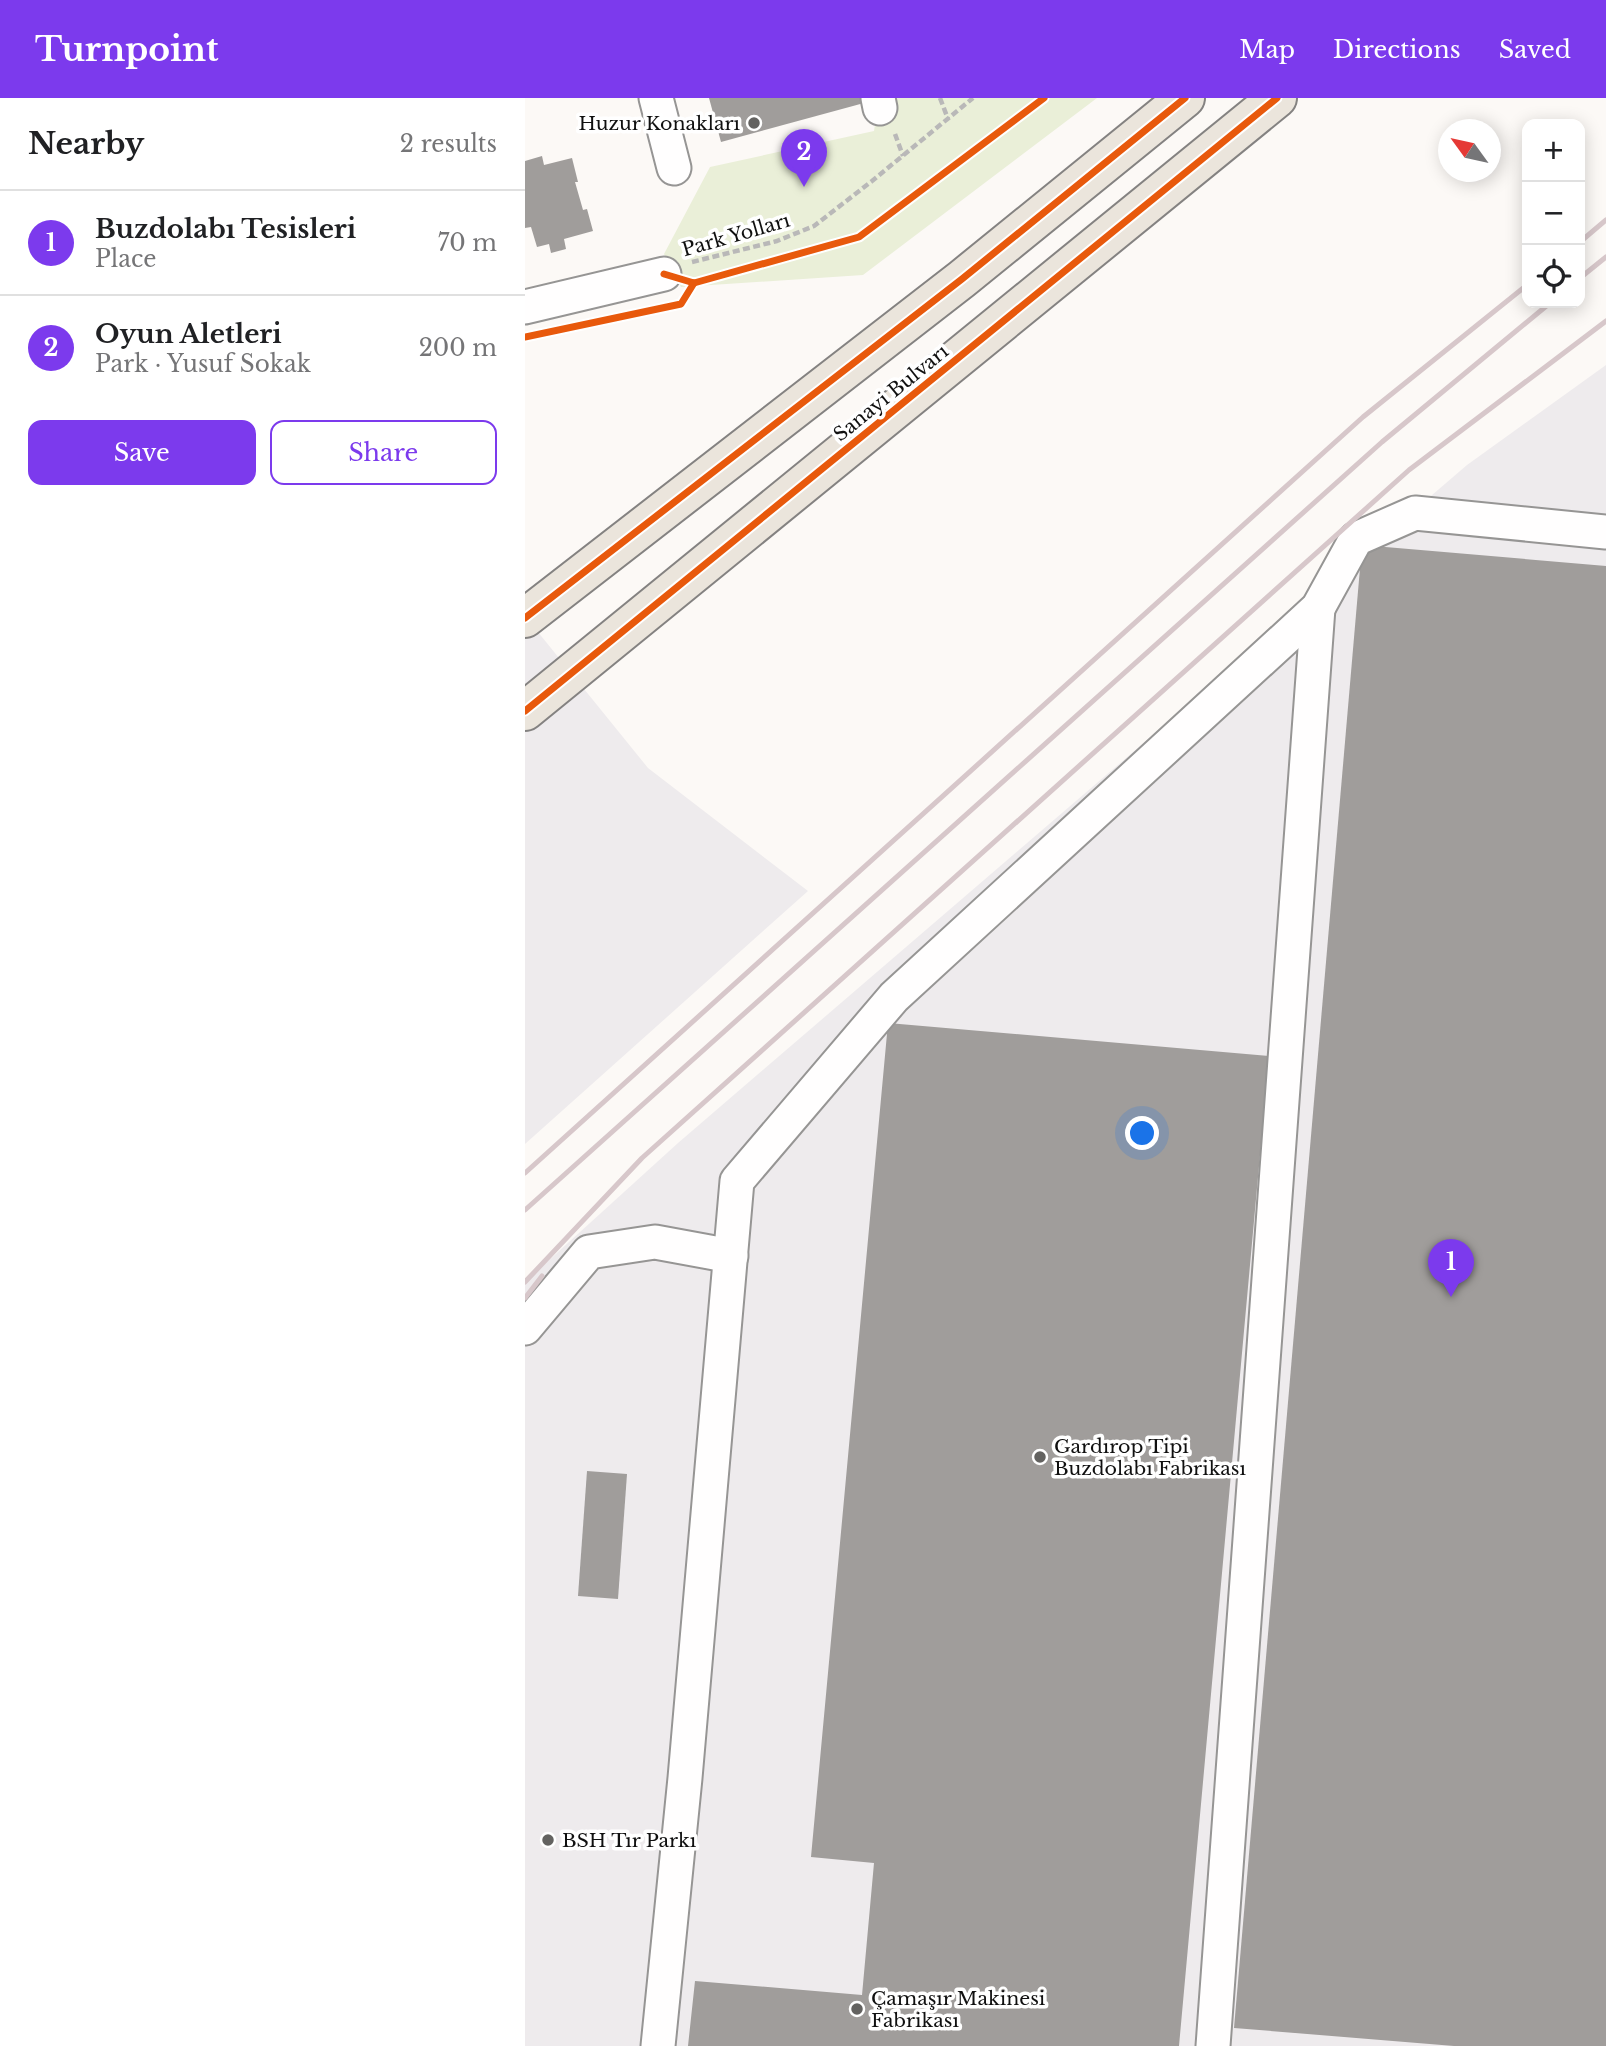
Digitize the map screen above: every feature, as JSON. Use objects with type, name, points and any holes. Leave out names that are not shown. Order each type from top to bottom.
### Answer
[{"type":"main road","points":[[525,618],[962,279],[1185,98]]},
{"type":"main road","name":"Sanayi Bulvarı","points":[[525,711],[1277,98]]},
{"type":"street","points":[[656,98],[674,168]]},
{"type":"street","points":[[525,307],[664,274]]},
{"type":"street","points":[[658,2046],[685,1778],[737,1181],[894,997],[1318,608],[1356,539],[1415,513],[1606,532]]},
{"type":"street","points":[[1213,2046],[1318,608]]},
{"type":"street","points":[[525,1328],[589,1252],[655,1241],[731,1256]]},
{"type":"path","points":[[940,98],[948,119]]},
{"type":"shaded area","points":[[1606,365],[1606,2046],[525,2046],[525,1282],[678,1143],[1467,465]]},
{"type":"shaded area","points":[[525,616],[648,768],[808,891],[525,1144]]},
{"type":"green space","points":[[879,98],[1097,98],[863,275],[681,287],[664,254],[710,167],[874,131]]},
{"type":"building","name":"Huzur Konakları","points":[[709,98],[863,98],[864,103],[721,142]]},
{"type":"building","points":[[542,156],[544,165],[572,158],[583,210],[587,209],[593,231],[564,239],[566,249],[551,253],[549,244],[537,247],[531,227],[525,228],[525,161]]},
{"type":"building","points":[[1362,545],[1606,566],[1606,2046],[1454,2046],[1234,2028]]},
{"type":"building","name":"Gardırop Tipi Buzdolabı Fabrikası","points":[[888,1023],[1269,1056],[1179,2046],[688,2046],[695,1981],[862,1995],[874,1863],[811,1857]]},
{"type":"building","points":[[587,1471],[627,1474],[618,1599],[578,1596]]},
{"type":"railway","points":[[1585,238],[1606,220]]},
{"type":"railway","points":[[1585,274],[1606,257]]},
{"type":"railway","points":[[525,1173],[1363,417],[1522,289]]},
{"type":"railway","points":[[525,1210],[1382,442],[1544,308]]},
{"type":"railway","points":[[525,1282],[642,1158],[1409,470],[1606,321]]},
{"type":"railway","points":[[525,1298],[542,1276]]},
{"type":"cycle path","points":[[664,274],[694,283],[859,237],[1044,98]]},
{"type":"cycle path","points":[[525,618],[962,279],[1185,98]]},
{"type":"cycle path","points":[[525,711],[1277,98]]},
{"type":"cycle path","points":[[525,337],[681,304],[694,283]]},
{"type":"place","name":"Huzur Konakları","points":[[754,123]]},
{"type":"place","name":"Oyun Aletleri","points":[[804,187]]},
{"type":"place","name":"Buzdolabı Tesisleri","points":[[1451,1297]]},
{"type":"place","name":"Gardırop Tipi Buzdolabı Fabrikası","points":[[1040,1457]]},
{"type":"place","name":"BSH Tır Parkı","points":[[548,1840]]},
{"type":"place","name":"Çamaşır Makinesi Fabrikası","points":[[857,2009]]}]
